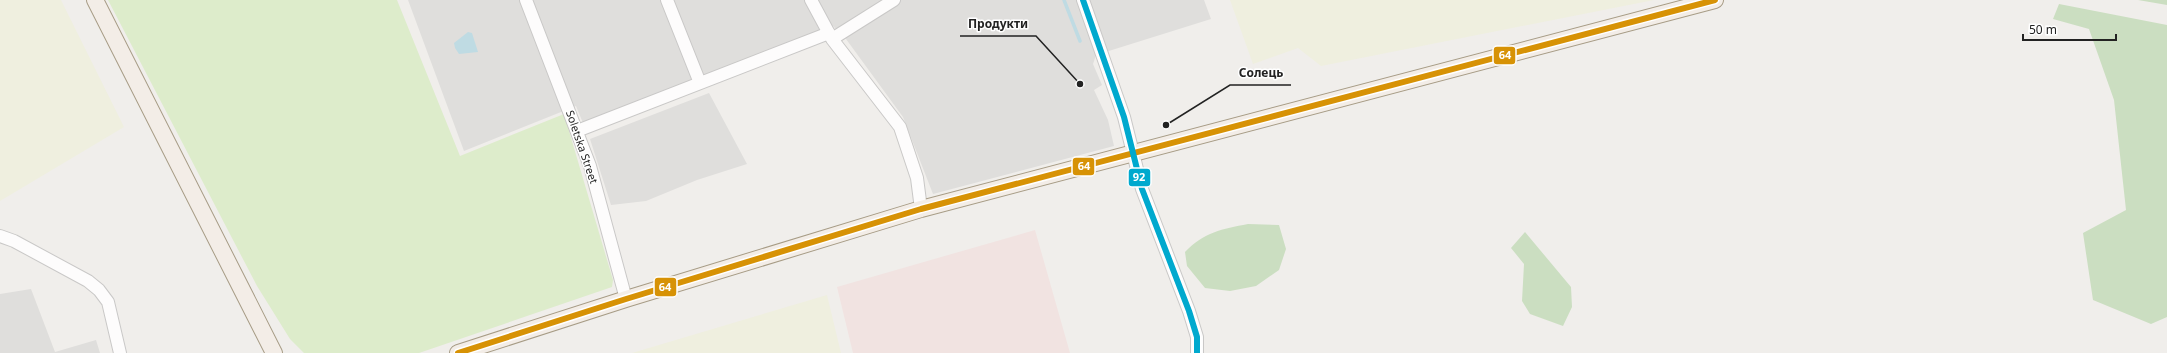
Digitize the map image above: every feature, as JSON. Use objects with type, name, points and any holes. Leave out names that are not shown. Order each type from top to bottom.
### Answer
[{"type":"main road","points":[[95,0],[274,353]]},
{"type":"main road","points":[[458,353],[626,299],[922,208],[1133,153],[1686,4],[1715,0]]},
{"type":"main road","points":[[261,326],[266,353]]},
{"type":"main road","points":[[261,326],[283,353]]},
{"type":"street","name":"Soletska Street","points":[[526,0],[578,131],[592,174],[626,299]]},
{"type":"street","points":[[667,0],[700,83]]},
{"type":"street","points":[[811,0],[830,36],[900,127],[917,178],[922,208]]},
{"type":"street","points":[[578,131],[700,83],[830,36],[894,0]]},
{"type":"street","points":[[1083,0],[1124,117],[1142,189],[1189,310],[1197,337],[1197,353]]},
{"type":"street","points":[[0,236],[14,241],[88,281],[99,290],[108,302],[120,353]]},
{"type":"shaded area","points":[[408,0],[1204,0],[1211,19],[1096,55],[1093,64],[1102,85],[1094,90],[1108,120],[1114,146],[933,194],[903,117],[846,39],[833,26],[583,123],[576,106],[464,151]]},
{"type":"shaded area","points":[[709,93],[747,164],[697,180],[646,201],[611,205],[590,139]]},
{"type":"shaded area","points":[[1035,230],[1070,353],[853,353],[837,287]]},
{"type":"shaded area","points":[[31,289],[55,352],[96,340],[100,353],[0,353],[0,294]]},
{"type":"green space","points":[[0,0],[61,0],[124,127],[0,201]]},
{"type":"green space","points":[[108,0],[397,0],[460,156],[564,114],[613,280],[612,287],[419,353],[304,353],[290,339],[257,286]]},
{"type":"green space","points":[[1230,0],[1654,0],[1321,66],[1298,48],[1253,64]]},
{"type":"green space","points":[[2138,0],[2167,0],[2167,5]]},
{"type":"green space","points":[[2059,4],[2167,25],[2167,317],[2151,324],[2093,300],[2083,233],[2126,210],[2114,100],[2089,29],[2053,19]]},
{"type":"green space","points":[[1248,224],[1279,225],[1286,249],[1279,270],[1256,286],[1230,291],[1205,288],[1187,266],[1185,252],[1199,240],[1214,232]]},
{"type":"green space","points":[[1525,232],[1571,287],[1572,307],[1563,326],[1530,314],[1522,301],[1524,264],[1511,248]]},
{"type":"green space","points":[[827,295],[841,353],[632,353]]},
{"type":"water","points":[[468,32],[472,33],[478,52],[459,54],[454,43]]},
{"type":"waterway","points":[[1064,0],[1080,41]]},
{"type":"transit line","name":"92","points":[[1083,0],[1124,117],[1142,189],[1189,311],[1197,337],[1197,353]]},
{"type":"transit line","name":"64","points":[[458,353],[626,299],[921,209],[1715,0]]},
{"type":"place","name":"Продукти","points":[[1080,84]]},
{"type":"place","name":"Солець","points":[[1166,125]]}]
